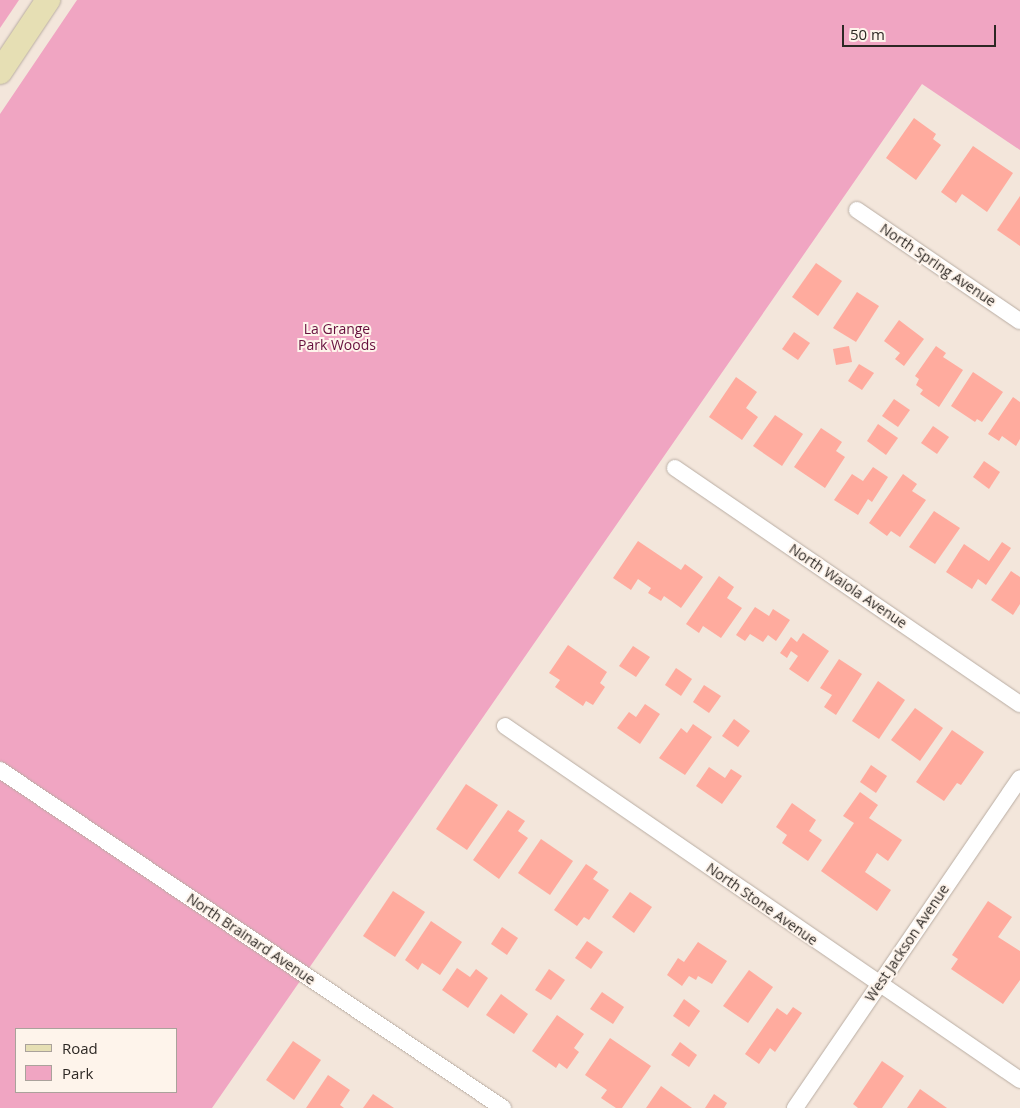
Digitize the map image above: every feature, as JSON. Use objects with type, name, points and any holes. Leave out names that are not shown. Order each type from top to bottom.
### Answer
[{"type":"main road","points":[[0,72],[48,0]]},
{"type":"street","name":"North Spring Avenue","points":[[856,210],[1020,321]]},
{"type":"street","name":"North Waiola Avenue","points":[[675,468],[1020,704]]},
{"type":"street","name":"North Stone Avenue","points":[[505,726],[879,985],[1020,1080]]},
{"type":"street","name":"North Brainard Avenue","points":[[0,770],[504,1108]]},
{"type":"street","name":"West Jackson Avenue","points":[[794,1108],[1020,778]]},
{"type":"green space","points":[[0,0],[19,0],[0,28]]},
{"type":"green space","name":"La Grange Park Woods","points":[[77,0],[1020,0],[1020,150],[922,84],[212,1108],[0,1108],[0,114]]},
{"type":"building","points":[[914,118],[936,134],[933,139],[941,145],[916,180],[886,158]]},
{"type":"building","points":[[973,146],[1013,173],[987,212],[962,194],[956,203],[941,192]]},
{"type":"building","points":[[1020,196],[1020,246],[997,230]]},
{"type":"building","points":[[816,263],[842,281],[818,316],[792,297]]},
{"type":"building","points":[[857,292],[879,306],[856,342],[833,328]]},
{"type":"building","points":[[899,320],[924,339],[904,366],[895,359],[900,353],[884,341]]},
{"type":"building","points":[[794,332],[810,343],[798,360],[782,349]]},
{"type":"building","points":[[849,346],[852,362],[836,365],[833,349]]},
{"type":"building","points":[[936,346],[946,353],[943,357],[963,370],[939,407],[920,394],[923,390],[916,385],[919,379],[915,376]]},
{"type":"building","points":[[859,364],[874,373],[862,390],[848,381]]},
{"type":"building","points":[[973,372],[1003,392],[982,422],[977,419],[975,422],[951,406]]},
{"type":"building","points":[[736,377],[757,392],[746,408],[758,417],[742,440],[709,417]]},
{"type":"building","points":[[1013,397],[1020,402],[1020,439],[1016,446],[1002,436],[999,441],[988,434]]},
{"type":"building","points":[[894,399],[910,410],[898,427],[882,416]]},
{"type":"building","points":[[775,415],[803,434],[782,466],[753,446]]},
{"type":"building","points":[[878,424],[898,438],[886,455],[867,441]]},
{"type":"building","points":[[933,426],[949,437],[937,454],[921,443]]},
{"type":"building","points":[[821,428],[842,442],[836,451],[845,457],[825,488],[794,467]]},
{"type":"building","points":[[984,461],[1000,472],[989,489],[973,477]]},
{"type":"building","points":[[873,467],[888,477],[872,502],[868,499],[858,515],[834,500],[852,474],[863,481]]},
{"type":"building","points":[[903,474],[917,484],[912,491],[926,500],[900,537],[891,531],[887,536],[869,523]]},
{"type":"building","points":[[934,511],[960,528],[935,564],[909,547]]},
{"type":"building","points":[[638,541],[681,570],[685,564],[703,577],[681,608],[664,596],[661,601],[648,593],[651,588],[638,579],[631,590],[613,578]]},
{"type":"building","points":[[1002,542],[1011,548],[986,585],[978,579],[972,589],[946,572],[964,544],[989,561]]},
{"type":"building","points":[[1011,571],[1020,577],[1020,604],[1013,615],[991,600]]},
{"type":"building","points":[[719,576],[734,587],[727,598],[742,608],[721,638],[703,626],[699,633],[686,624]]},
{"type":"building","points":[[755,607],[769,616],[773,609],[790,620],[776,641],[768,635],[763,642],[750,634],[745,641],[736,635]]},
{"type":"building","points":[[803,633],[829,651],[808,682],[789,669],[798,656],[791,651],[787,658],[780,653],[791,637],[797,642]]},
{"type":"building","points":[[568,645],[607,672],[600,683],[605,687],[593,705],[586,701],[583,706],[555,687],[560,680],[549,673]]},
{"type":"building","points":[[633,646],[650,657],[636,677],[619,666]]},
{"type":"building","points":[[839,659],[862,674],[836,715],[824,707],[832,695],[820,688]]},
{"type":"building","points":[[676,668],[692,679],[681,696],[665,685]]},
{"type":"building","points":[[878,681],[905,700],[879,739],[852,721]]},
{"type":"building","points":[[704,685],[721,696],[709,713],[693,702]]},
{"type":"building","points":[[645,704],[660,714],[640,744],[617,728],[629,712],[636,717]]},
{"type":"building","points":[[915,708],[943,728],[920,761],[891,740]]},
{"type":"building","points":[[734,719],[750,731],[738,747],[722,736]]},
{"type":"building","points":[[693,724],[712,737],[685,775],[659,758],[681,728],[687,733]]},
{"type":"building","points":[[952,730],[984,752],[961,785],[957,783],[944,801],[916,782]]},
{"type":"building","points":[[871,765],[887,776],[876,793],[860,782]]},
{"type":"building","points":[[709,767],[725,778],[731,769],[742,776],[722,804],[696,786]]},
{"type":"building","points":[[466,784],[498,805],[467,850],[436,829]]},
{"type":"building","points":[[860,792],[878,805],[869,818],[902,840],[888,861],[877,853],[865,872],[891,890],[877,911],[821,871],[854,823],[843,816]]},
{"type":"building","points":[[792,803],[816,820],[809,831],[822,840],[808,861],[782,843],[787,835],[776,827]]},
{"type":"building","points":[[508,810],[525,821],[518,831],[528,838],[499,879],[473,860]]},
{"type":"building","points":[[541,839],[573,861],[550,895],[518,873]]},
{"type":"building","points":[[586,864],[598,872],[593,879],[609,890],[589,920],[584,917],[577,926],[554,910]]},
{"type":"building","points":[[393,891],[425,912],[395,957],[363,936]]},
{"type":"building","points":[[630,892],[652,907],[634,933],[612,917]]},
{"type":"building","points":[[988,901],[1012,917],[998,937],[1020,951],[1020,980],[1003,1004],[951,969],[958,959],[952,955]]},
{"type":"building","points":[[431,921],[462,942],[440,975],[422,963],[418,970],[405,960]]},
{"type":"building","points":[[502,927],[518,938],[507,955],[491,944]]},
{"type":"building","points":[[587,941],[603,952],[591,969],[575,958]]},
{"type":"building","points":[[698,942],[727,961],[712,984],[698,976],[696,980],[689,976],[682,986],[667,975],[678,958],[684,962]]},
{"type":"building","points":[[457,968],[470,977],[476,969],[488,978],[468,1008],[442,990]]},
{"type":"building","points":[[549,969],[565,980],[551,1000],[535,990]]},
{"type":"building","points":[[749,970],[773,987],[748,1023],[723,1006]]},
{"type":"building","points":[[602,992],[624,1007],[613,1024],[590,1009]]},
{"type":"building","points":[[501,994],[528,1014],[514,1034],[486,1015]]},
{"type":"building","points":[[684,999],[700,1011],[689,1027],[673,1016]]},
{"type":"building","points":[[793,1007],[802,1013],[775,1052],[770,1048],[759,1064],[745,1054],[777,1008],[787,1015]]},
{"type":"building","points":[[557,1015],[584,1034],[574,1048],[579,1052],[567,1069],[559,1063],[556,1068],[532,1051]]},
{"type":"building","points":[[610,1038],[651,1066],[622,1108],[616,1108],[601,1098],[607,1090],[585,1075]]},
{"type":"building","points":[[293,1041],[321,1060],[294,1100],[266,1080]]},
{"type":"building","points":[[680,1042],[697,1055],[689,1067],[671,1055]]},
{"type":"building","points":[[882,1061],[904,1076],[882,1108],[858,1108],[853,1104]]},
{"type":"building","points":[[328,1075],[350,1090],[340,1105],[344,1108],[306,1108]]},
{"type":"building","points":[[661,1086],[692,1108],[646,1108]]},
{"type":"building","points":[[920,1089],[947,1108],[907,1108]]},
{"type":"building","points":[[373,1094],[394,1108],[363,1108]]},
{"type":"building","points":[[714,1094],[727,1103],[724,1108],[705,1108]]}]
